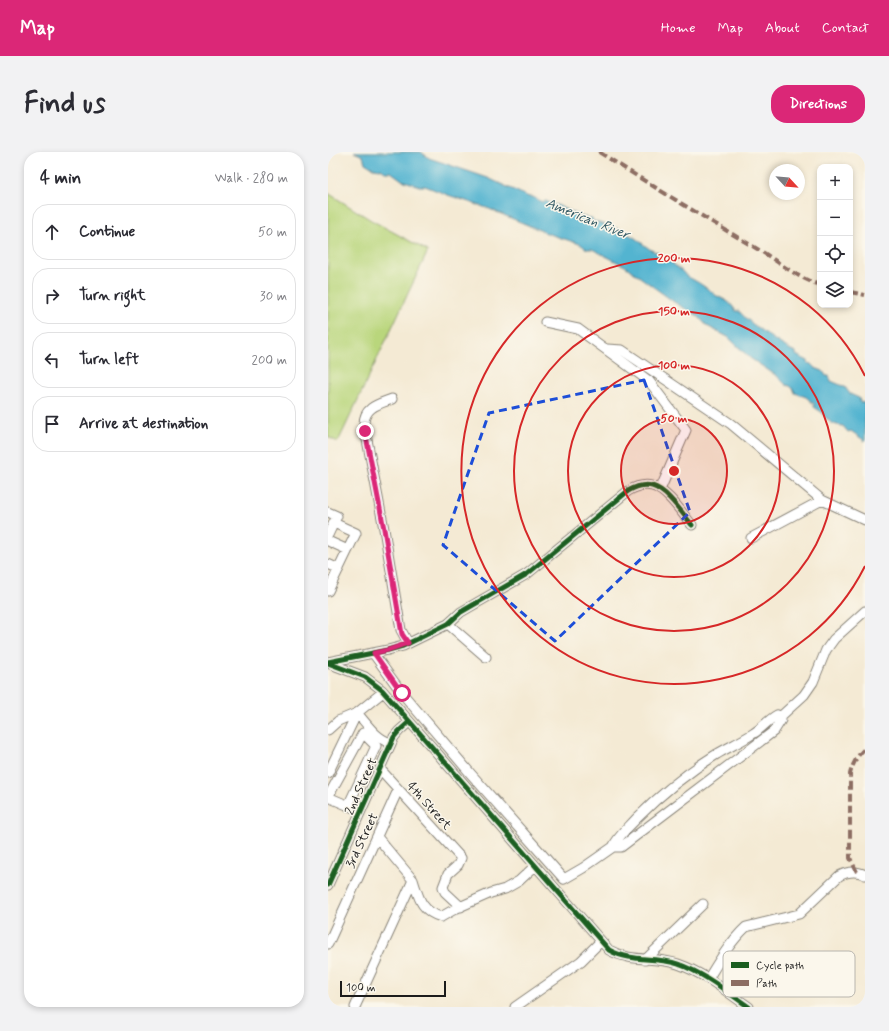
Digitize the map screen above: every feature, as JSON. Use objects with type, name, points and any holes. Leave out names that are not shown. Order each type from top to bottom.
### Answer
[{"type":"street","points":[[545,322],[578,329],[649,381],[686,430],[660,490]]},
{"type":"street","points":[[607,349],[622,350],[731,424],[822,500],[865,520]]},
{"type":"street","points":[[392,399],[371,408],[365,417],[364,424],[402,634],[408,643]]},
{"type":"street","points":[[328,662],[388,650],[408,643],[448,624],[461,612],[528,574],[628,491],[644,485],[652,486],[660,490],[670,499],[692,525]]},
{"type":"street","points":[[751,538],[822,500]]},
{"type":"street","points":[[328,512],[338,516],[328,535]]},
{"type":"street","points":[[328,590],[356,533],[334,523]]},
{"type":"street","points":[[328,540],[348,550]]},
{"type":"street","points":[[328,564],[339,569]]},
{"type":"street","points":[[780,717],[804,694],[813,682],[826,650],[834,640],[865,611]]},
{"type":"street","points":[[448,624],[486,657]]},
{"type":"street","points":[[374,653],[407,699],[564,879],[613,847],[615,842],[623,833],[650,806],[677,783],[716,755],[753,734],[764,726],[771,718],[777,715],[780,717]]},
{"type":"street","points":[[328,662],[365,677],[383,692],[610,950],[619,955],[678,964],[708,979],[723,989]]},
{"type":"street","points":[[328,730],[338,720],[357,714],[383,692]]},
{"type":"street","points":[[357,714],[383,741],[391,743]]},
{"type":"street","points":[[328,773],[357,714]]},
{"type":"street","points":[[613,847],[621,847],[727,768],[774,731],[782,720],[780,717]]},
{"type":"street","name":"2nd Street","points":[[328,885],[391,743],[399,731],[409,722]]},
{"type":"street","points":[[348,806],[376,746],[363,732],[328,797],[348,806],[361,811]]},
{"type":"street","name":"4th Street","points":[[380,768],[460,858],[458,865],[448,874],[443,887],[445,892],[460,906]]},
{"type":"street","name":"3rd Street","points":[[328,944],[398,790]]},
{"type":"street","points":[[377,837],[413,880],[420,902],[428,911],[441,917],[460,906],[491,893],[505,889],[519,881],[535,866]]},
{"type":"street","points":[[726,951],[739,933],[746,927],[799,914],[839,876],[846,872],[854,872],[865,875]]},
{"type":"street","points":[[355,1007],[413,880]]},
{"type":"street","points":[[645,960],[703,904]]},
{"type":"street","points":[[515,1007],[581,961],[601,941]]},
{"type":"street","points":[[708,979],[723,955]]},
{"type":"street","points":[[734,997],[749,1007]]},
{"type":"highlighted area","points":[[644,380],[690,512],[555,641],[443,545],[489,413]]},
{"type":"green space","points":[[328,193],[371,220],[428,251],[338,442],[328,437]]},
{"type":"water","name":"American River","points":[[354,152],[421,152],[429,158],[488,178],[542,202],[546,201],[583,217],[592,218],[593,221],[619,229],[635,238],[671,262],[686,276],[699,283],[715,295],[724,299],[736,311],[739,311],[766,334],[783,346],[796,352],[796,355],[808,361],[808,363],[815,368],[823,371],[826,376],[829,376],[831,381],[845,387],[850,394],[859,398],[860,402],[865,403],[865,441],[851,431],[848,432],[843,426],[832,423],[823,415],[823,413],[814,407],[814,404],[806,397],[795,393],[790,386],[786,385],[777,376],[750,358],[728,337],[707,326],[698,316],[674,302],[625,266],[592,249],[587,249],[580,244],[549,234],[487,208],[425,186],[419,186],[402,180],[391,172],[385,172],[381,169],[373,168],[365,163],[363,156]]},
{"type":"marked path","points":[[599,152],[796,274],[817,284]]},
{"type":"marked path","points":[[853,293],[865,295]]},
{"type":"marked path","points":[[857,872],[850,858],[850,774],[852,766],[865,748]]},
{"type":"cycle path","points":[[328,662],[403,646],[448,624],[461,612],[527,574],[628,491],[634,488],[646,485],[658,488],[674,502],[692,525]]},
{"type":"cycle path","points":[[328,663],[365,677],[382,690],[609,950],[626,957],[661,960],[678,964],[697,972],[723,989]]},
{"type":"cycle path","points":[[328,885],[394,737],[409,722]]},
{"type":"cycle path","points":[[735,997],[749,1007]]},
{"type":"route","points":[[365,431],[402,634],[408,643],[374,653],[402,693]]}]
